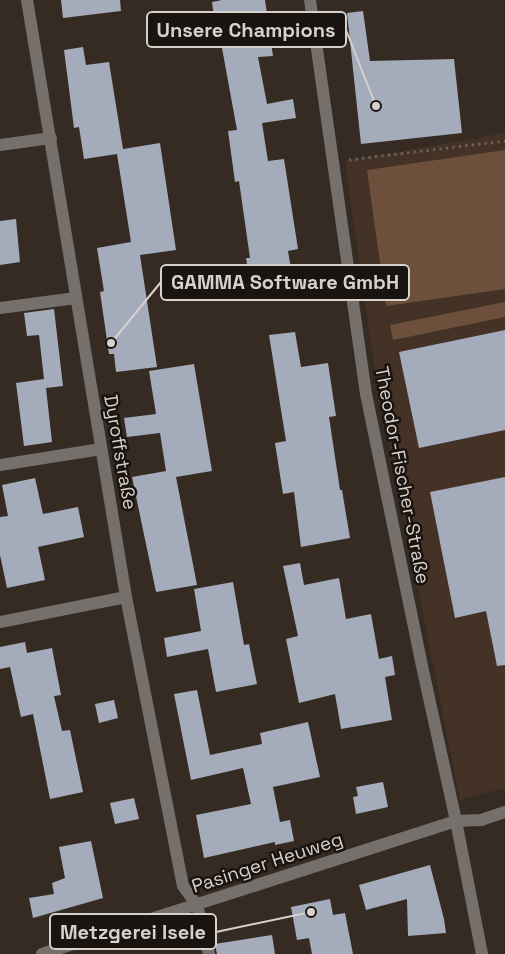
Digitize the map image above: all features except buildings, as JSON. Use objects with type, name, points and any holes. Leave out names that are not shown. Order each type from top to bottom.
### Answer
[{"type":"street","name":"Dyroffstraße","points":[[27,0],[126,597],[183,886],[197,905]]},
{"type":"street","name":"Theodor-Fischer-Straße","points":[[310,0],[366,394],[456,821],[482,954]]},
{"type":"street","points":[[0,145],[51,138]]},
{"type":"street","points":[[0,308],[76,298]]},
{"type":"street","points":[[0,465],[101,449]]},
{"type":"street","points":[[0,622],[126,597]]},
{"type":"street","name":"Pasinger Heuweg","points":[[42,954],[456,821],[481,820],[505,812]]},
{"type":"street","points":[[197,905],[209,954]]},
{"type":"path","points":[[333,162],[505,141]]},
{"type":"shaded area","points":[[505,133],[505,788],[460,800],[375,371],[345,161]]},
{"type":"shaded area","points":[[505,150],[505,289],[386,306],[367,170]]},
{"type":"shaded area","points":[[505,302],[505,317],[393,340],[390,325]]},
{"type":"place","name":"Unsere Champions","points":[[376,106]]},
{"type":"place","name":"GAMMA Software GmbH","points":[[111,343]]},
{"type":"place","name":"Metzgerei Isele","points":[[311,912]]}]
